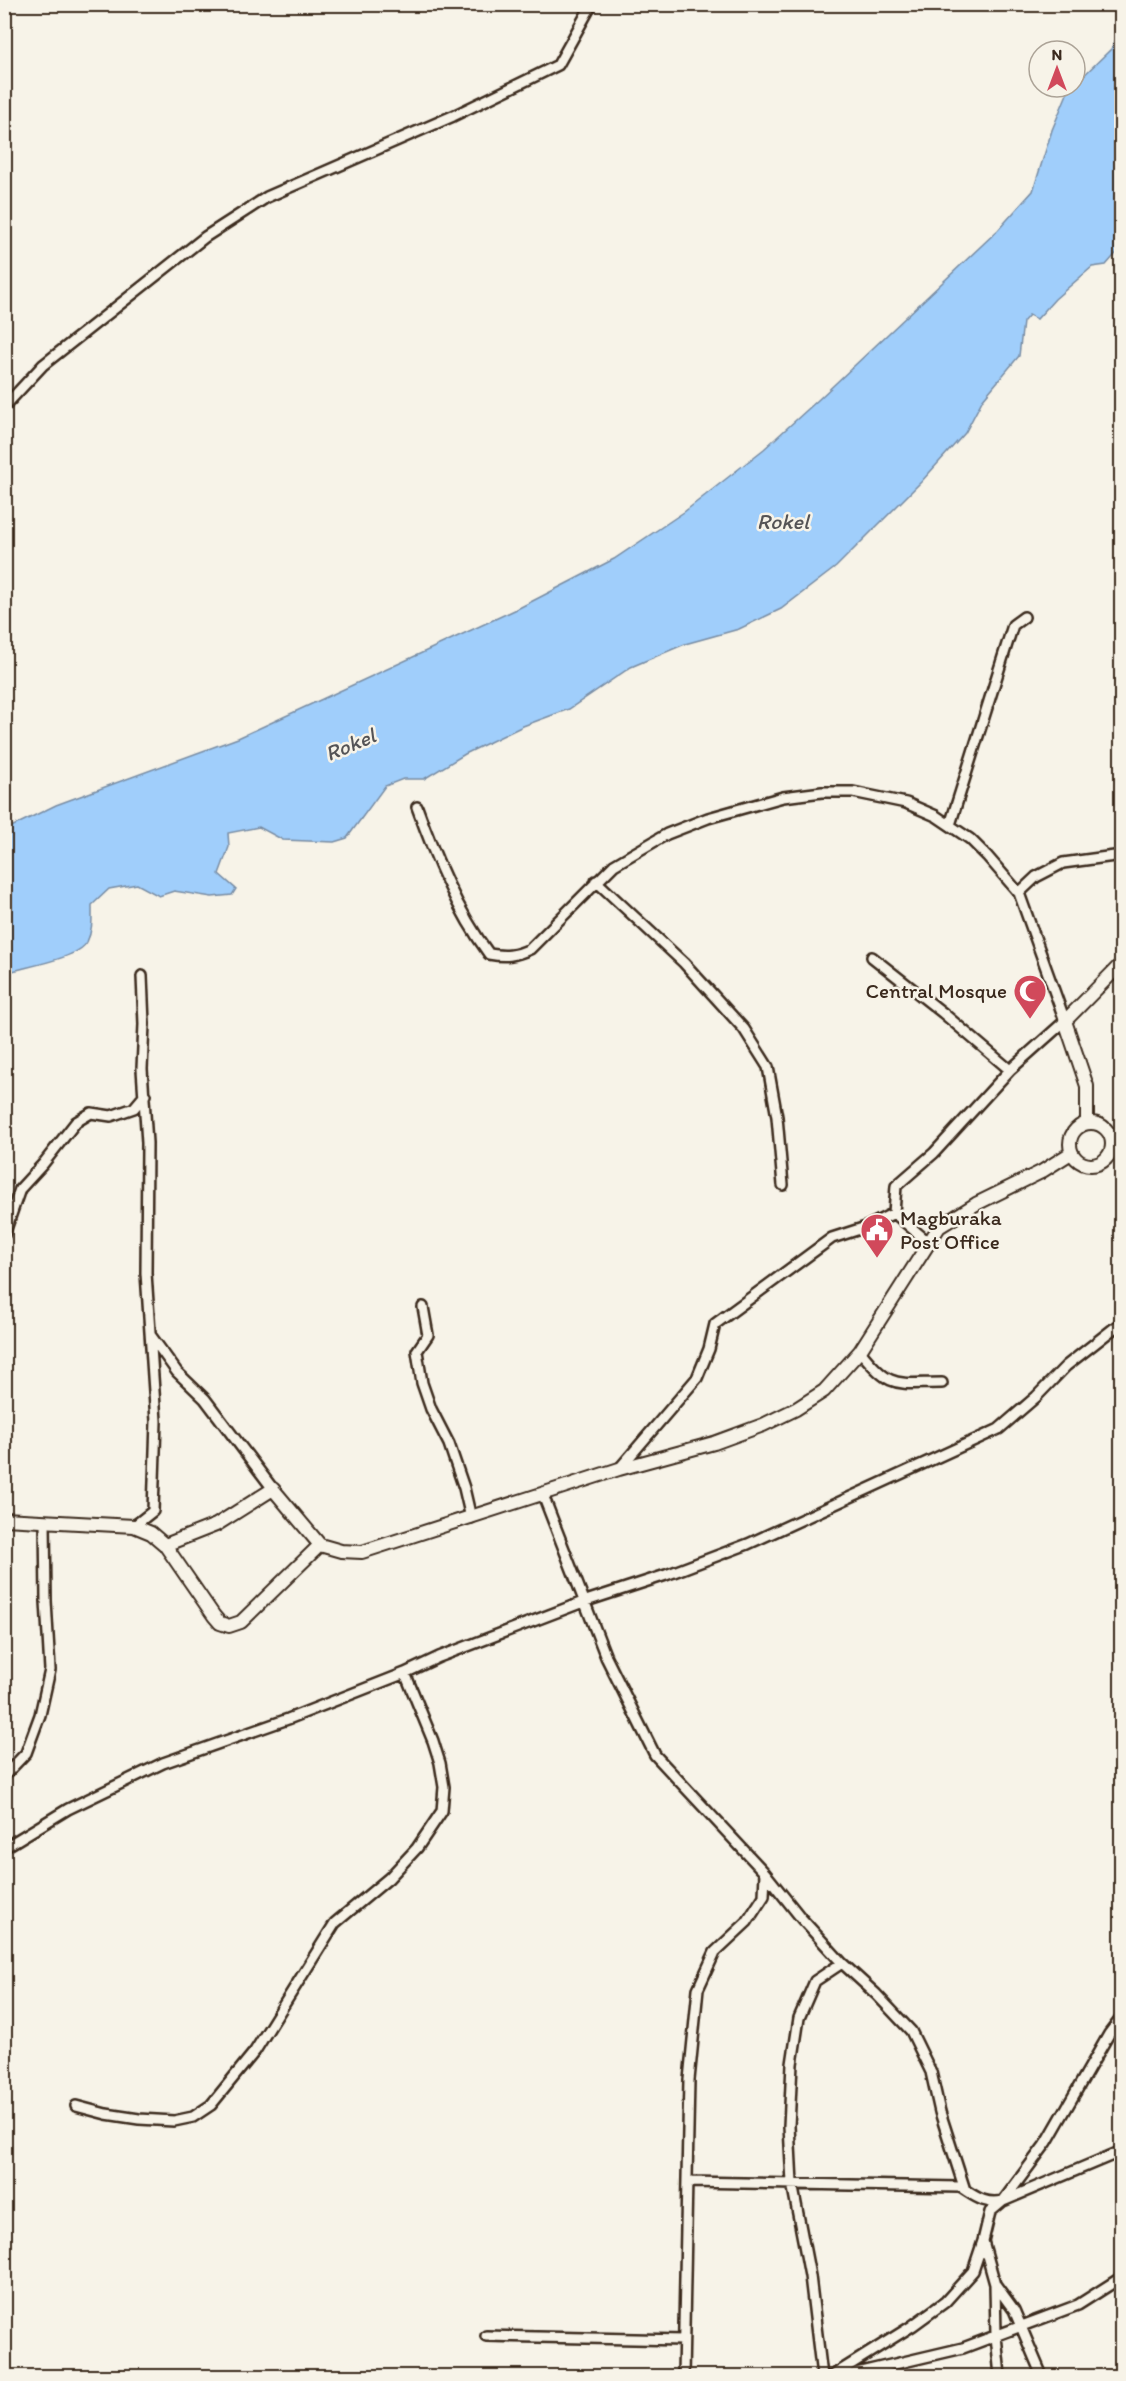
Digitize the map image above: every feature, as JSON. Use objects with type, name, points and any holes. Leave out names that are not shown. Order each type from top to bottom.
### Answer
[{"type":"street","points":[[4,407],[44,365],[205,237],[267,197],[453,116],[558,65],[591,4]]},
{"type":"street","points":[[950,825],[1013,625],[1024,617]]},
{"type":"street","points":[[417,807],[433,851],[476,936],[489,954],[502,957],[514,956],[531,949],[614,865],[667,834],[708,818],[783,797],[822,792],[861,794],[906,803],[936,816],[970,839],[1019,893],[1087,1086],[1087,1123]]},
{"type":"street","points":[[1019,893],[1036,877],[1063,863],[1122,855]]},
{"type":"street","points":[[596,881],[684,963],[744,1029],[768,1068],[777,1117],[783,1185]]},
{"type":"street","points":[[872,957],[1010,1070]]},
{"type":"street","points":[[894,1213],[896,1186],[934,1153],[1010,1070],[1065,1021],[1122,963]]},
{"type":"street","points":[[134,1526],[153,1511],[156,1421],[146,1273],[147,1143],[142,1069],[144,1024],[142,976]]},
{"type":"street","points":[[4,1235],[20,1189],[76,1122],[91,1113],[111,1116],[135,1108],[145,1095]]},
{"type":"street","points":[[1087,1123],[1101,1126],[1107,1131],[1112,1144],[1109,1155],[1099,1164],[1082,1164],[1071,1153],[1071,1135],[1087,1123]]},
{"type":"street","points":[[150,1336],[177,1372],[205,1400],[273,1489],[320,1545],[341,1551],[362,1552],[619,1469],[714,1443],[763,1425],[796,1409],[824,1391],[860,1351],[939,1227],[1071,1153]]},
{"type":"street","points":[[1109,1155],[1122,1159]]},
{"type":"street","points":[[894,1213],[928,1242]]},
{"type":"street","points":[[619,1469],[697,1378],[709,1349],[715,1324],[832,1238],[866,1227],[894,1213]]},
{"type":"street","points":[[423,1308],[428,1335],[417,1351],[422,1383],[431,1409],[449,1444],[464,1488],[471,1518]]},
{"type":"street","points":[[4,1848],[68,1809],[163,1763],[288,1719],[405,1673],[439,1657],[583,1602],[666,1575],[748,1544],[999,1429],[1036,1397],[1066,1366],[1122,1322]]},
{"type":"street","points":[[860,1351],[883,1377],[895,1383],[942,1383]]},
{"type":"street","points":[[165,1545],[216,1525],[273,1489]]},
{"type":"street","points":[[543,1495],[606,1657],[655,1755],[765,1873],[801,1918],[842,1963],[911,2031],[931,2072],[932,2085],[946,2134],[965,2190]]},
{"type":"street","points":[[4,1519],[134,1526],[151,1533],[165,1545],[214,1616],[220,1623],[229,1626],[241,1622],[320,1545]]},
{"type":"street","points":[[4,1776],[26,1753],[40,1715],[50,1670],[45,1522]]},
{"type":"street","points":[[76,2106],[128,2118],[174,2121],[193,2117],[210,2105],[255,2051],[335,1923],[389,1878],[417,1848],[442,1811],[444,1787],[434,1741],[405,1673]]},
{"type":"street","points":[[683,2376],[689,2080],[698,1989],[715,1952],[747,1922],[764,1896],[765,1873]]},
{"type":"street","points":[[822,2376],[810,2276],[792,2183],[789,2126],[792,2064],[799,2018],[814,1982],[842,1963]]},
{"type":"street","points":[[832,2376],[912,2326],[945,2302],[973,2271],[990,2212],[1002,2201],[1047,2142],[1109,2034],[1122,2017]]},
{"type":"street","points":[[688,2182],[960,2187],[982,2202],[991,2204],[1122,2151]]},
{"type":"street","points":[[983,2241],[995,2284],[996,2336],[1000,2376]]},
{"type":"street","points":[[844,2376],[963,2348],[1078,2305],[1122,2277]]},
{"type":"street","points":[[995,2284],[1014,2310],[1042,2376]]},
{"type":"street","points":[[486,2336],[683,2340]]},
{"type":"water","name":"Rokel","points":[[1121,30],[1121,248],[1106,265],[1092,267],[1055,299],[1037,319],[1029,315],[1023,322],[1019,356],[983,399],[965,433],[921,482],[836,567],[781,609],[739,629],[685,644],[631,667],[569,709],[523,726],[465,754],[424,779],[403,779],[385,786],[347,838],[334,842],[283,840],[259,827],[228,833],[229,847],[219,874],[236,889],[232,895],[212,897],[174,891],[159,896],[137,884],[109,889],[92,905],[90,933],[82,948],[62,958],[5,973],[5,830],[56,805],[238,738],[519,608],[614,559],[684,512],[764,449],[998,230],[1033,191],[1052,130],[1065,99],[1087,99],[1087,72],[1111,49]]},
{"type":"place","name":"Central Mosque","points":[[1030,1020]]},
{"type":"place","name":"Magburaka Post Office","points":[[877,1259]]}]
